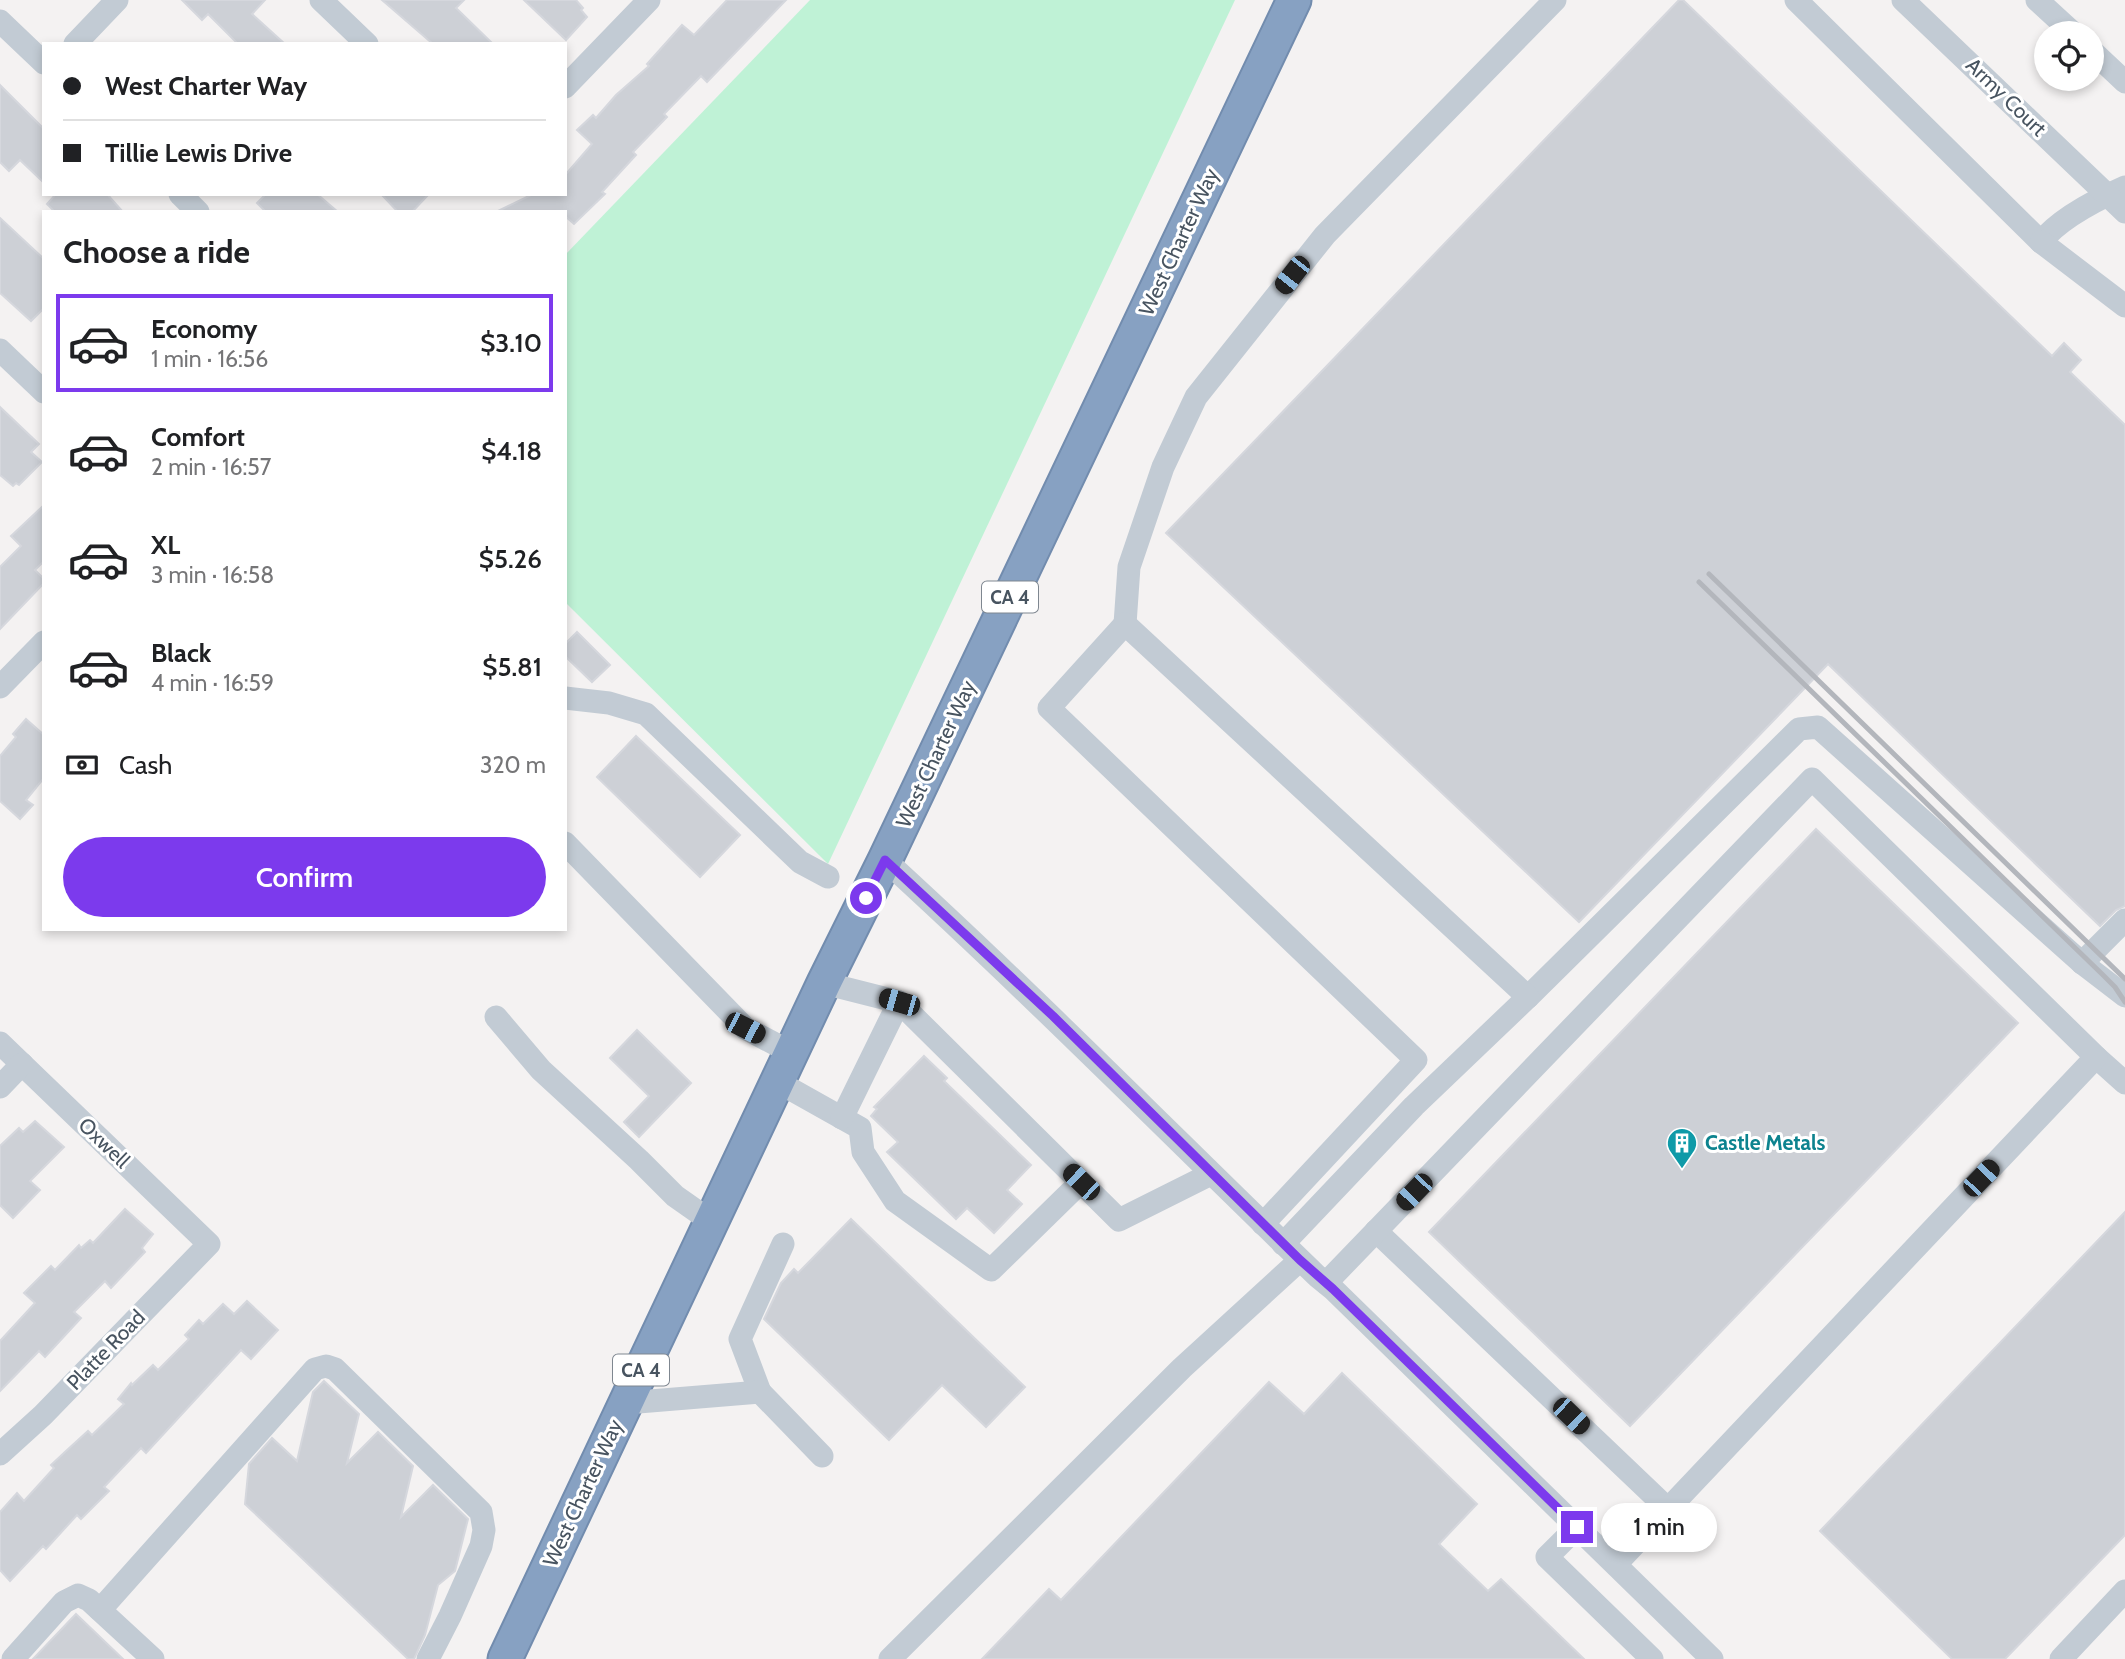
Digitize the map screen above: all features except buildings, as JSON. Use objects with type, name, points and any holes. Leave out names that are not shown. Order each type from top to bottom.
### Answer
[{"type":"highway","name":"West Charter Way","points":[[505,1659],[1294,0]]},
{"type":"street","points":[[77,42],[117,0]]},
{"type":"street","points":[[321,0],[364,42]]},
{"type":"street","points":[[567,85],[649,0]]},
{"type":"street","points":[[1263,1224],[1416,1060],[1049,708],[1125,624],[1129,566],[1163,467],[1196,397],[1325,234],[1555,0]]},
{"type":"street","points":[[1796,0],[2041,242],[2125,306]]},
{"type":"street","points":[[2037,0],[2060,21]]},
{"type":"street","name":"Army Court","points":[[1912,3],[2116,191],[2125,212]]},
{"type":"street","points":[[0,21],[42,61]]},
{"type":"street","points":[[2104,62],[2125,82]]},
{"type":"street","points":[[2041,242],[2051,230],[2116,191]]},
{"type":"street","points":[[182,196],[196,210]]},
{"type":"street","points":[[0,350],[42,390]]},
{"type":"street","points":[[1125,624],[1528,997]]},
{"type":"street","points":[[0,687],[42,644]]},
{"type":"street","points":[[567,698],[609,703],[646,714],[800,862],[828,877]]},
{"type":"street","points":[[1283,1244],[1414,1106],[1799,729],[1818,726],[2082,963],[2122,987]]},
{"type":"street","points":[[1325,1283],[1812,779],[2125,1083]]},
{"type":"street","points":[[567,845],[785,1067],[842,1118],[860,1128],[863,1152],[895,1201],[991,1270],[1081,1182]]},
{"type":"street","points":[[885,860],[1053,1016],[1211,1174],[1712,1659]]},
{"type":"street","points":[[2082,963],[2125,919]]},
{"type":"street","points":[[824,984],[899,1002],[1119,1220],[1211,1174]]},
{"type":"street","points":[[842,1118],[899,1002]]},
{"type":"street","points":[[496,1017],[541,1070],[674,1196],[712,1222]]},
{"type":"street","name":"Oxwell","points":[[0,1043],[209,1244]]},
{"type":"street","points":[[1616,1564],[2096,1056]]},
{"type":"street","points":[[0,1087],[22,1064]]},
{"type":"street","points":[[1376,1231],[1668,1509]]},
{"type":"street","name":"Platte Road","points":[[0,1454],[43,1415],[209,1244]]},
{"type":"street","points":[[783,1244],[740,1339],[760,1392],[822,1456]]},
{"type":"street","points":[[890,1659],[1181,1368],[1300,1260]]},
{"type":"street","points":[[100,1610],[315,1369],[326,1366],[335,1369],[481,1511],[484,1530],[481,1546],[428,1659]]},
{"type":"street","points":[[626,1403],[760,1392]]},
{"type":"street","points":[[1577,1527],[1547,1557],[1652,1659]]},
{"type":"street","points":[[2061,1659],[2125,1591]]},
{"type":"street","points":[[13,1659],[65,1602],[78,1595],[89,1600],[153,1659]]},
{"type":"green space","points":[[810,0],[1235,0],[828,864],[567,604],[567,253]]},
{"type":"railway","points":[[1709,574],[2125,979]]},
{"type":"railway","points":[[1699,582],[2103,975],[2125,1002]]},
{"type":"place","name":"Castle Metals","points":[[1682,1170]]},
{"type":"route","points":[[866,898],[885,860],[1053,1016],[1211,1174],[1577,1527]]}]
